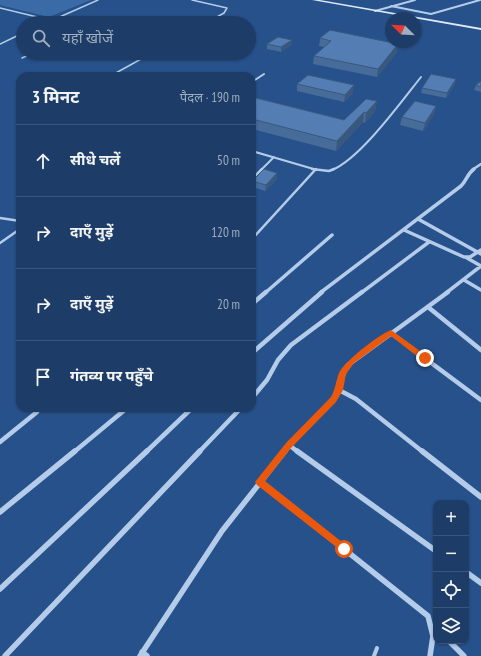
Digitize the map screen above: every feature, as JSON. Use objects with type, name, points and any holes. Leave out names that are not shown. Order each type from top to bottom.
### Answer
[{"type":"street","points":[[314,0],[480,28]]},
{"type":"street","points":[[375,11],[415,0]]},
{"type":"street","points":[[391,6],[431,14],[480,0]]},
{"type":"street","points":[[256,349],[333,282],[461,186],[464,183],[468,173],[481,164]]},
{"type":"street","points":[[418,219],[480,252]]},
{"type":"street","points":[[143,655],[222,531],[288,445],[324,410],[339,390],[343,373],[348,364],[428,307],[481,266],[467,258],[404,230]]},
{"type":"street","points":[[256,301],[332,235]]},
{"type":"street","points":[[256,393],[267,380],[278,360],[291,345],[429,242]]},
{"type":"street","points":[[467,258],[470,258],[480,252]]},
{"type":"street","points":[[464,280],[481,290]]},
{"type":"street","points":[[428,307],[481,350]]},
{"type":"street","points":[[391,333],[481,400]]},
{"type":"street","points":[[339,390],[356,399],[481,497]]},
{"type":"street","points":[[0,442],[37,412]]},
{"type":"street","points":[[0,512],[122,412]]},
{"type":"street","points":[[0,589],[188,412]]},
{"type":"street","points":[[5,656],[237,412]]},
{"type":"street","points":[[288,445],[433,548]]},
{"type":"street","points":[[260,482],[428,616],[433,624]]},
{"type":"street","points":[[469,574],[481,583]]},
{"type":"street","points":[[430,656],[433,644]]},
{"type":"street","points":[[452,644],[464,656]]},
{"type":"lane","points":[[62,16],[98,0]]},
{"type":"lane","points":[[192,0],[227,8],[224,13],[219,16]]},
{"type":"lane","points":[[0,8],[31,16]]},
{"type":"lane","points":[[0,44],[16,36]]},
{"type":"lane","points":[[118,72],[140,60]]},
{"type":"lane","points":[[256,79],[264,74]]},
{"type":"lane","points":[[256,151],[316,169],[329,171],[337,169],[354,155],[421,77]]},
{"type":"lane","points":[[256,175],[274,157]]},
{"type":"lane","points":[[256,235],[316,169]]},
{"type":"lane","points":[[0,218],[16,220]]},
{"type":"lane","points":[[0,244],[16,232]]},
{"type":"lane","points":[[374,656],[377,648]]},
{"type":"shaded area","points":[[0,0],[91,0],[51,16],[45,16],[0,5]]},
{"type":"building","points":[[330,30],[385,41],[385,48],[395,48],[378,69],[314,56],[331,41],[320,38]]},
{"type":"building","points":[[278,37],[292,40],[281,47],[267,44]]},
{"type":"building","points":[[431,74],[456,79],[447,93],[422,88]]},
{"type":"building","points":[[308,75],[354,85],[345,95],[297,84]]},
{"type":"building","points":[[481,81],[481,87],[476,85]]},
{"type":"building","points":[[256,98],[344,120],[366,99],[377,101],[366,113],[364,112],[337,141],[256,120]]},
{"type":"building","points":[[415,101],[436,106],[425,123],[402,117]]},
{"type":"building","points":[[264,169],[277,173],[266,185],[256,182],[256,177]]},
{"type":"route","points":[[344,549],[260,482],[288,445],[333,400],[339,390],[343,373],[351,361],[391,333],[425,358]]}]
